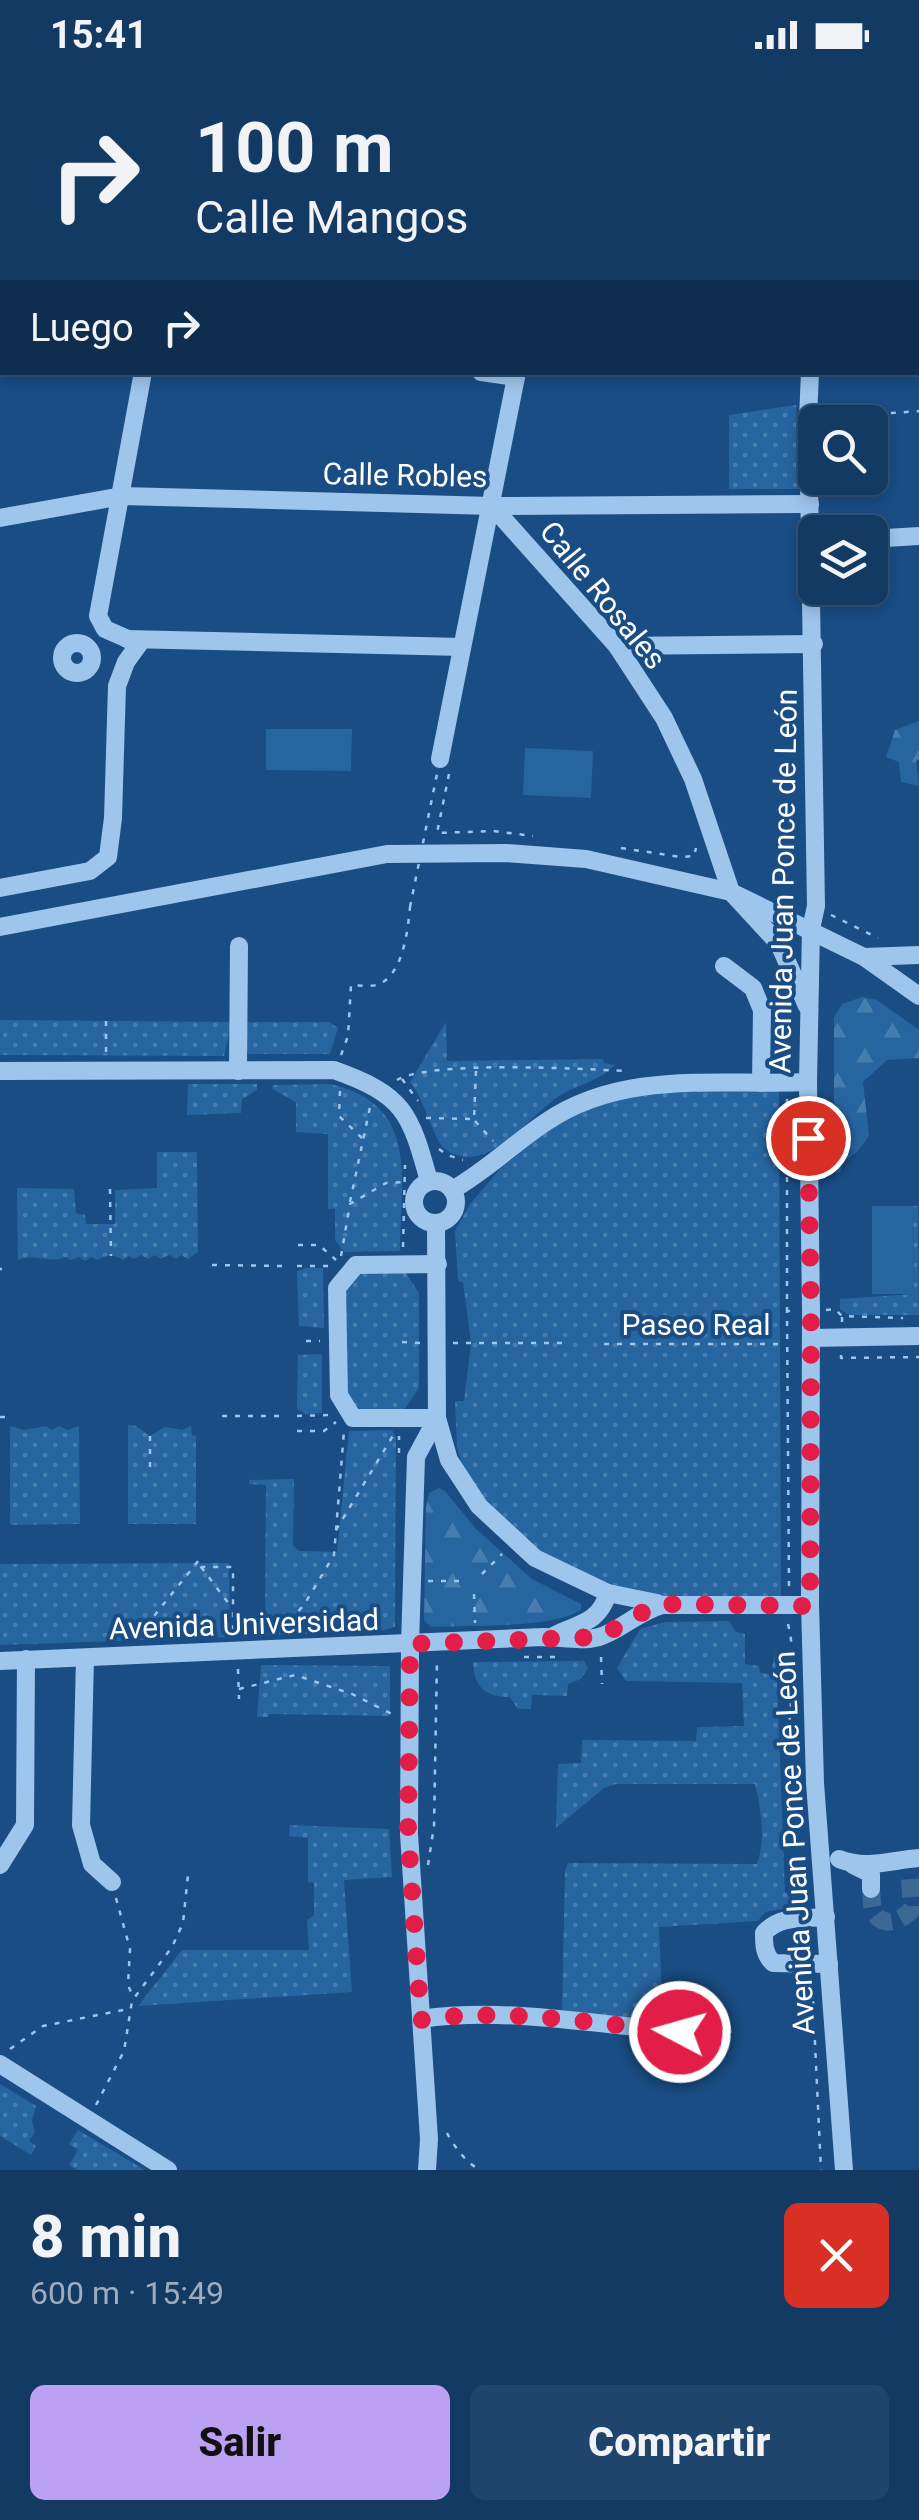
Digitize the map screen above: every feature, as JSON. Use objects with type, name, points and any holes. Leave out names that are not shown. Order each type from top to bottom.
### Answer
[{"type":"street","points":[[0,888],[90,872],[108,857],[120,682],[126,662],[139,644],[105,629],[98,616],[142,375]]},
{"type":"street","points":[[445,763],[462,647],[517,375]]},
{"type":"street","name":"Avenida Juan Ponce de León","points":[[809,405],[810,375]]},
{"type":"street","name":"Avenida Juan Ponce de León","points":[[810,495],[811,515]]},
{"type":"street","name":"Calle Robles","points":[[0,518],[122,496],[492,506],[810,504]]},
{"type":"street","name":"Calle Rosales","points":[[492,506],[616,646],[664,718],[693,779],[731,892]]},
{"type":"street","points":[[888,537],[919,536]]},
{"type":"street","name":"Avenida Juan Ponce de León","points":[[814,605],[816,906],[811,929],[808,1082],[810,1606],[837,1862],[826,1917],[844,2170]]},
{"type":"street","points":[[126,639],[462,647]]},
{"type":"street","points":[[616,646],[814,644]]},
{"type":"street","points":[[92,663],[99,664],[120,682]]},
{"type":"street","points":[[0,928],[387,854],[506,853],[586,859],[731,892],[864,957],[919,996]]},
{"type":"street","points":[[731,892],[770,932],[787,956],[810,1012]]},
{"type":"street","points":[[238,1071],[239,946]]},
{"type":"street","points":[[864,957],[919,954]]},
{"type":"street","points":[[724,966],[754,988],[762,1010],[761,1083]]},
{"type":"street","points":[[0,1071],[238,1071],[338,1076],[378,1093],[401,1109],[418,1142],[430,1182]]},
{"type":"street","points":[[452,1190],[493,1164],[546,1121],[605,1092],[639,1084],[808,1082]]},
{"type":"street","points":[[430,1182],[446,1184],[452,1190],[456,1197],[454,1214],[448,1220],[436,1224],[424,1221],[414,1208],[416,1192],[430,1182]]},
{"type":"street","points":[[436,1224],[437,1418],[449,1460],[479,1506],[535,1558],[608,1594],[662,1604]]},
{"type":"street","points":[[437,1418],[354,1418],[339,1395],[337,1288],[356,1265],[438,1264]]},
{"type":"street","points":[[811,1338],[919,1336]]},
{"type":"street","points":[[426,2170],[429,2140],[408,1834],[410,1644],[416,1458],[437,1418]]},
{"type":"street","name":"Avenida Universidad","points":[[550,1637],[592,1622],[604,1609],[608,1594]]},
{"type":"street","name":"Avenida Universidad","points":[[0,1661],[598,1637],[662,1604],[810,1606]]},
{"type":"street","points":[[85,1658],[82,1825],[92,1864],[112,1882]]},
{"type":"street","points":[[0,1864],[25,1825],[26,1659]]},
{"type":"street","points":[[837,1862],[885,1864],[909,1859],[910,1878]]},
{"type":"street","points":[[837,1862],[869,1872],[871,1888]]},
{"type":"street","points":[[826,1917],[771,1925],[764,1933],[764,1946],[773,1963],[828,1964]]},
{"type":"street","points":[[421,2020],[454,2016],[550,2019],[680,2032]]},
{"type":"street","points":[[0,2064],[168,2170]]},
{"type":"path","points":[[888,413],[919,410]]},
{"type":"path","points":[[445,763],[438,833],[493,831],[545,838]]},
{"type":"path","points":[[363,1140],[339,1116],[338,1076],[348,1036],[351,985],[376,985],[388,978],[407,934],[445,763]]},
{"type":"path","points":[[616,847],[694,856],[694,836]]},
{"type":"path","points":[[816,906],[882,940]]},
{"type":"path","points":[[106,1020],[106,1059]]},
{"type":"path","points":[[298,1244],[319,1245],[339,1260],[363,1140],[378,1093],[401,1078],[419,1072],[476,1069],[629,1072],[615,1077]]},
{"type":"path","points":[[476,1069],[474,1120],[498,1148]]},
{"type":"path","points":[[401,1078],[418,1102]]},
{"type":"path","points":[[786,1083],[787,1311]]},
{"type":"path","points":[[426,1128],[424,1116],[474,1120]]},
{"type":"path","points":[[436,1146],[461,1160],[479,1160]]},
{"type":"path","points":[[394,1265],[398,1254],[403,1253],[405,1151]]},
{"type":"path","points":[[350,1204],[386,1182],[405,1182]]},
{"type":"path","points":[[110,1188],[111,1256]]},
{"type":"path","points":[[212,1265],[286,1266]]},
{"type":"path","points":[[297,1266],[333,1266]]},
{"type":"path","points":[[306,1341],[324,1340]]},
{"type":"path","points":[[471,1343],[567,1344]]},
{"type":"path","name":"Paseo Real","points":[[604,1344],[787,1344]]},
{"type":"path","points":[[0,1416],[12,1416]]},
{"type":"path","points":[[222,1416],[286,1416]]},
{"type":"path","points":[[297,1416],[324,1416]]},
{"type":"path","points":[[297,1431],[324,1430],[337,1421]]},
{"type":"path","points":[[278,1640],[278,1633],[321,1581],[334,1555],[344,1428]]},
{"type":"path","points":[[336,1530],[398,1430],[398,1468]]},
{"type":"path","points":[[150,1436],[150,1472]]},
{"type":"path","points":[[482,1574],[505,1550]]},
{"type":"path","points":[[121,1656],[200,1560],[201,1567],[233,1609]]},
{"type":"path","points":[[201,1567],[232,1566],[233,1641]]},
{"type":"path","points":[[420,1582],[462,1581]]},
{"type":"path","points":[[474,1594],[476,1629]]},
{"type":"path","points":[[601,1650],[602,1684]]},
{"type":"path","points":[[424,1872],[432,1860],[437,1658]]},
{"type":"path","points":[[238,1663],[239,1699]]},
{"type":"path","points":[[238,1689],[295,1675],[374,1703],[391,1713],[394,1720]]},
{"type":"path","points":[[89,2120],[124,2051],[134,1998],[172,1947],[183,1923],[188,1875]]},
{"type":"path","points":[[112,1882],[130,1949],[128,1985],[134,1998]]},
{"type":"path","points":[[0,2055],[43,2026],[131,2009]]},
{"type":"path","points":[[445,2129],[454,2147],[474,2168],[482,2170]]},
{"type":"green space","points":[[796,405],[798,489],[729,489],[729,415]]},
{"type":"green space","points":[[919,721],[919,786],[901,782],[899,762],[886,757],[895,730]]},
{"type":"green space","points":[[266,729],[352,729],[351,771],[266,770]]},
{"type":"green space","points":[[525,748],[593,751],[591,798],[523,795]]},
{"type":"green space","points":[[862,997],[877,1000],[919,1030],[919,1058],[887,1060],[863,1082],[869,1136],[857,1152],[841,1163],[841,1172],[834,1173],[834,1017],[842,1004]]},
{"type":"green space","points":[[0,1020],[232,1022],[224,1056],[0,1055]]},
{"type":"green space","points":[[246,1022],[329,1022],[338,1028],[330,1054],[249,1054],[245,1048]]},
{"type":"green space","points":[[446,1022],[447,1061],[603,1059],[604,1063],[614,1065],[596,1079],[561,1095],[491,1150],[461,1156],[441,1144],[410,1082]]},
{"type":"green space","points":[[188,1084],[257,1084],[257,1090],[242,1099],[241,1113],[187,1115]]},
{"type":"green space","points":[[330,1084],[359,1094],[379,1108],[392,1127],[402,1172],[400,1251],[344,1252],[335,1240],[335,1209],[328,1209],[328,1134],[296,1132],[296,1102],[272,1089],[273,1085]]},
{"type":"green space","points":[[779,1091],[781,1596],[631,1594],[538,1553],[483,1503],[465,1474],[457,1448],[455,1401],[464,1401],[471,1343],[463,1282],[458,1281],[455,1231],[470,1204],[500,1169],[562,1119],[609,1100],[646,1092]]},
{"type":"green space","points":[[157,1152],[197,1152],[198,1252],[188,1259],[169,1255],[161,1259],[155,1255],[148,1259],[141,1255],[123,1260],[110,1256],[85,1261],[79,1257],[18,1260],[17,1188],[74,1189],[76,1213],[85,1215],[86,1224],[115,1224],[115,1190],[157,1188]]},
{"type":"green space","points":[[872,1206],[913,1206],[914,1294],[872,1294]]},
{"type":"green space","points":[[913,1206],[918,1206],[919,1315],[849,1315],[840,1309],[840,1299],[914,1294]]},
{"type":"green space","points":[[323,1268],[324,1328],[299,1326],[297,1271]]},
{"type":"green space","points":[[405,1272],[419,1293],[419,1388],[404,1410],[358,1410],[344,1392],[344,1292],[358,1273]]},
{"type":"green space","points":[[322,1354],[322,1413],[306,1414],[297,1409],[298,1355]]},
{"type":"green space","points":[[128,1425],[150,1436],[165,1427],[182,1430],[191,1426],[192,1435],[196,1436],[196,1524],[128,1524]]},
{"type":"green space","points":[[10,1426],[24,1430],[46,1426],[52,1430],[59,1426],[68,1430],[79,1426],[80,1524],[10,1525]]},
{"type":"green space","points":[[392,1430],[396,1437],[395,1627],[380,1631],[257,1636],[257,1629],[265,1627],[266,1485],[249,1484],[249,1480],[294,1479],[293,1546],[299,1551],[337,1552],[349,1431]]},
{"type":"green space","points":[[439,1488],[476,1529],[532,1579],[581,1604],[581,1610],[530,1623],[431,1627],[424,1620],[426,1507],[429,1493]]},
{"type":"green space","points":[[229,1563],[230,1637],[0,1645],[0,1564]]},
{"type":"green space","points":[[729,1621],[736,1632],[745,1634],[745,1664],[759,1666],[760,1673],[770,1674],[776,1651],[785,1893],[798,1893],[798,1906],[765,1912],[758,1921],[659,1927],[662,1999],[676,2000],[679,2026],[562,2012],[568,1863],[757,1864],[762,1835],[755,1784],[616,1784],[604,1788],[556,1828],[558,1764],[581,1763],[582,1740],[696,1741],[697,1727],[744,1726],[742,1683],[626,1681],[617,1668],[640,1629],[665,1622]]},
{"type":"green space","points":[[584,1661],[588,1668],[581,1679],[568,1684],[567,1696],[532,1695],[531,1709],[518,1709],[510,1697],[483,1689],[473,1662]]},
{"type":"green space","points":[[261,1665],[390,1666],[390,1716],[257,1717]]},
{"type":"green space","points":[[290,1825],[389,1829],[392,1877],[344,1880],[352,1992],[138,2006],[182,1950],[309,1950],[307,1920],[314,1915],[314,1883],[308,1882],[308,1838],[289,1836]]},
{"type":"green space","points":[[0,2084],[36,2106],[32,2122],[35,2132],[29,2141],[36,2146],[31,2155],[0,2136]]},
{"type":"green space","points":[[78,2130],[145,2170],[77,2170],[69,2165],[78,2150],[69,2144]]},
{"type":"tunnel","points":[[871,1889],[875,1914],[884,1921],[894,1921],[912,1909],[910,1878]]},
{"type":"route","points":[[680,2032],[550,2019],[454,2016],[421,2020],[408,1834],[410,1644],[598,1637],[662,1604],[810,1606],[808,1138]]}]
